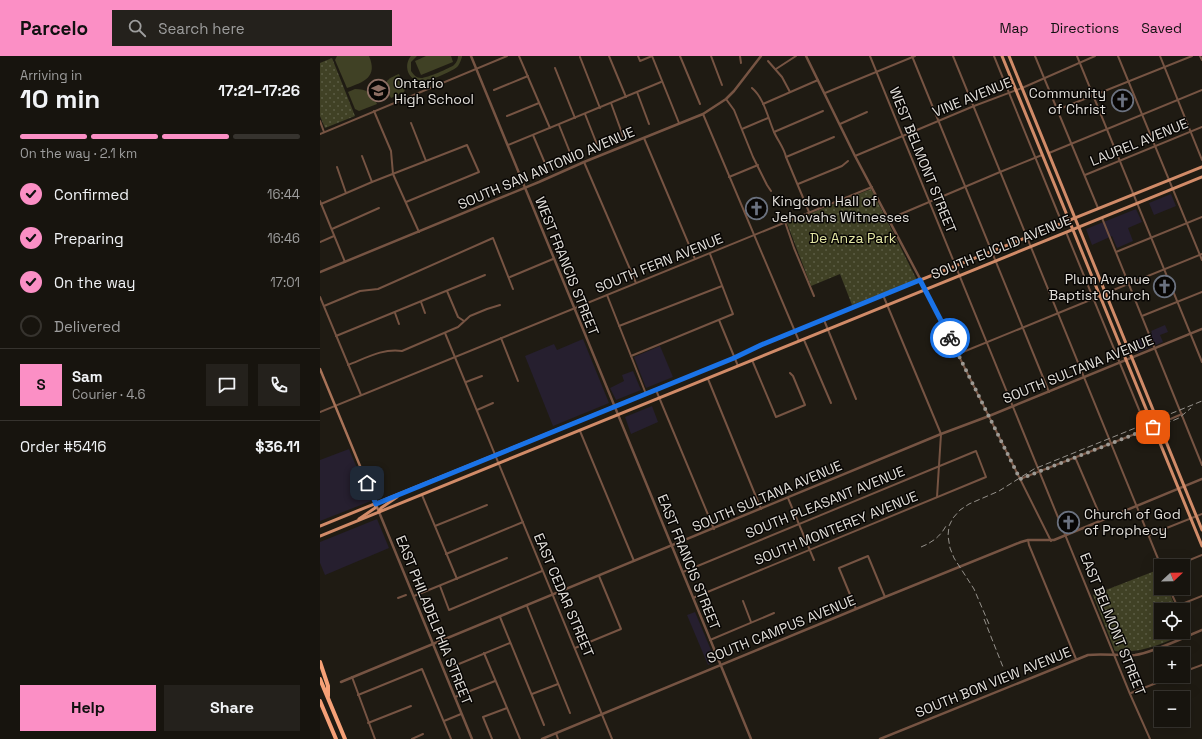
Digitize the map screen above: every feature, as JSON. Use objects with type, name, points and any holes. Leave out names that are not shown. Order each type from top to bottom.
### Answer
[{"type":"highway","points":[[320,662],[328,686],[328,698]]},
{"type":"highway","points":[[320,679],[345,739]]},
{"type":"highway","points":[[320,701],[331,728]]},
{"type":"highway","points":[[320,705],[336,739]]},
{"type":"main road","points":[[1002,56],[1202,546]]},
{"type":"main road","points":[[1010,56],[1202,530]]},
{"type":"main road","name":"SOUTH EUCLID AVENUE","points":[[320,526],[615,407],[883,295],[992,252],[1168,179],[1202,167]]},
{"type":"main road","name":"SOUTH EUCLID AVENUE","points":[[320,536],[1202,177]]},
{"type":"main road","name":"EAST PHILADELPHIA STREET","points":[[320,369],[380,512]]},
{"type":"main road","points":[[556,430],[559,439]]},
{"type":"main road","points":[[435,479],[439,488]]},
{"type":"main road","points":[[380,512],[382,508],[408,491]]},
{"type":"main road","points":[[352,523],[374,508],[376,504]]},
{"type":"street","name":"WEST FRANCIS STREET","points":[[471,56],[573,309],[618,416]]},
{"type":"street","points":[[320,134],[507,56]]},
{"type":"street","points":[[520,56],[550,128]]},
{"type":"street","points":[[580,56],[600,108]]},
{"type":"street","points":[[609,56],[626,97]]},
{"type":"street","points":[[638,56],[640,61],[652,56],[661,82],[679,124]]},
{"type":"street","points":[[680,56],[700,104]]},
{"type":"street","points":[[711,56],[722,85]]},
{"type":"street","points":[[740,56],[741,63]]},
{"type":"street","name":"SOUTH SAN ANTONIO AVENUE","points":[[320,272],[703,114],[726,99],[761,56]]},
{"type":"street","points":[[776,69],[796,56]]},
{"type":"street","points":[[806,56],[926,290],[1051,540]]},
{"type":"street","name":"WEST BELMONT STREET","points":[[870,56],[958,271]]},
{"type":"street","points":[[825,93],[913,56],[938,122],[1049,392]]},
{"type":"street","points":[[953,56],[1159,559]]},
{"type":"street","points":[[994,56],[1062,223]]},
{"type":"street","points":[[1035,56],[1098,208]]},
{"type":"street","points":[[1077,56],[1202,362]]},
{"type":"street","name":"VINE AVENUE","points":[[856,156],[974,106],[1022,88],[1044,77],[1095,56]]},
{"type":"street","points":[[1118,56],[1202,260]]},
{"type":"street","points":[[1160,56],[1202,160]]},
{"type":"street","points":[[1057,110],[1192,56]]},
{"type":"street","points":[[1200,56],[1202,60]]},
{"type":"street","points":[[768,61],[782,77],[790,92]]},
{"type":"street","points":[[554,68],[575,118]]},
{"type":"street","points":[[494,90],[528,76]]},
{"type":"street","points":[[763,104],[818,80]]},
{"type":"street","points":[[508,145],[661,82]]},
{"type":"street","points":[[752,88],[763,104],[774,132],[785,150],[786,157],[810,212]]},
{"type":"street","points":[[1048,153],[1202,90]]},
{"type":"street","points":[[637,92],[649,124]]},
{"type":"street","points":[[726,99],[734,110],[753,156],[771,191]]},
{"type":"street","points":[[507,116],[540,103]]},
{"type":"street","points":[[610,103],[623,136]]},
{"type":"street","points":[[374,111],[391,151],[393,174],[419,232]]},
{"type":"street","points":[[774,132],[823,111]]},
{"type":"street","points":[[840,124],[867,112]]},
{"type":"street","points":[[585,114],[598,146]]},
{"type":"street","points":[[703,114],[799,341]]},
{"type":"street","points":[[742,129],[768,118]]},
{"type":"street","points":[[320,121],[324,132]]},
{"type":"street","points":[[411,123],[426,160]]},
{"type":"street","points":[[559,124],[571,155]]},
{"type":"street","name":"LAUREL AVENUE","points":[[1084,175],[1202,127]]},
{"type":"street","points":[[533,135],[547,168]]},
{"type":"street","points":[[786,157],[834,137]]},
{"type":"street","points":[[644,138],[695,260]]},
{"type":"street","points":[[345,262],[320,203],[467,145],[478,172],[406,202]]},
{"type":"street","points":[[889,219],[1042,155]]},
{"type":"street","points":[[362,156],[372,182]]},
{"type":"street","points":[[798,184],[842,166],[848,161]]},
{"type":"street","points":[[584,162],[636,283]]},
{"type":"street","points":[[730,177],[758,165]]},
{"type":"street","points":[[337,167],[346,193]]},
{"type":"street","name":"SOUTH FERN AVENUE","points":[[320,412],[872,187]]},
{"type":"street","points":[[332,229],[379,208]]},
{"type":"street","points":[[320,212],[324,210]]},
{"type":"street","points":[[1116,252],[1202,217]]},
{"type":"street","points":[[1102,218],[1202,465]]},
{"type":"street","points":[[785,222],[814,296]]},
{"type":"street","points":[[1066,232],[1147,429]]},
{"type":"street","points":[[320,242],[334,236]]},
{"type":"street","points":[[324,306],[360,291],[378,289],[493,238],[513,289]]},
{"type":"street","points":[[631,356],[733,314],[710,254]]},
{"type":"street","points":[[1106,293],[1201,255]]},
{"type":"street","points":[[509,277],[553,260]]},
{"type":"street","name":"EAST BELMONT STREET","points":[[958,271],[1130,694],[1150,739]]},
{"type":"street","points":[[336,336],[485,275]]},
{"type":"street","points":[[619,326],[722,286]]},
{"type":"street","points":[[447,290],[458,317],[464,322]]},
{"type":"street","points":[[1142,316],[1202,292]]},
{"type":"street","points":[[607,295],[646,394]]},
{"type":"street","points":[[883,295],[941,434],[937,497]]},
{"type":"street","points":[[958,354],[1100,296]]},
{"type":"street","points":[[320,297],[360,395]]},
{"type":"street","points":[[421,302],[425,313]]},
{"type":"street","points":[[348,365],[384,351],[402,351],[458,327],[470,316],[487,308],[500,305]]},
{"type":"street","points":[[395,313],[399,324]]},
{"type":"street","points":[[718,320],[738,366]]},
{"type":"street","points":[[824,320],[856,400]]},
{"type":"street","name":"SOUTH SULTANA AVENUE","points":[[341,682],[941,434],[1049,392],[1202,329]]},
{"type":"street","name":"EAST CEDAR STREET","points":[[445,333],[612,739]]},
{"type":"street","points":[[501,338],[518,381]]},
{"type":"street","points":[[804,340],[831,403]]},
{"type":"street","points":[[752,360],[776,417],[805,405],[793,376],[790,373]]},
{"type":"street","points":[[466,382],[482,376]]},
{"type":"street","points":[[708,379],[762,509]]},
{"type":"street","points":[[656,390],[714,529]]},
{"type":"street","points":[[477,410],[493,403]]},
{"type":"street","points":[[1159,424],[1182,414]]},
{"type":"street","name":"EAST FRANCIS STREET","points":[[618,416],[751,739]]},
{"type":"street","points":[[1020,479],[1153,427]]},
{"type":"street","points":[[580,431],[634,562]]},
{"type":"street","name":"SOUTH PLEASANT AVENUE","points":[[683,572],[976,451],[986,477]]},
{"type":"street","points":[[1076,457],[1102,520]]},
{"type":"street","name":"SOUTH MONTEREY AVENUE","points":[[693,598],[986,477]]},
{"type":"street","points":[[1076,659],[1028,540],[1051,540],[1066,535],[1202,480]]},
{"type":"street","points":[[422,495],[457,579]]},
{"type":"street","points":[[788,498],[814,560]]},
{"type":"street","points":[[435,526],[487,505]]},
{"type":"street","name":"EAST PHILADELPHIA STREET","points":[[380,512],[472,739]]},
{"type":"street","points":[[1149,536],[1202,514]]},
{"type":"street","points":[[446,554],[523,522]]},
{"type":"street","name":"SOUTH CAMPUS AVENUE","points":[[542,739],[885,597],[1028,540]]},
{"type":"street","points":[[1190,560],[1202,555]]},
{"type":"street","points":[[856,609],[839,568],[868,556],[885,597]]},
{"type":"street","points":[[414,596],[507,558]]},
{"type":"street","points":[[440,586],[449,610],[542,571]]},
{"type":"street","points":[[575,648],[621,629],[599,576]]},
{"type":"street","points":[[398,598],[406,596]]},
{"type":"street","points":[[1185,603],[1202,596]]},
{"type":"street","points":[[742,601],[751,622]]},
{"type":"street","points":[[527,606],[570,714]]},
{"type":"street","points":[[710,640],[774,613]]},
{"type":"street","points":[[500,617],[544,725]]},
{"type":"street","name":"SOUTH BON VIEW AVENUE","points":[[1190,635],[1202,630]]},
{"type":"street","name":"SOUTH BON VIEW AVENUE","points":[[880,739],[1076,659],[1088,655],[1136,655],[1179,639]]},
{"type":"street","points":[[454,666],[510,643]]},
{"type":"street","points":[[484,653],[520,739]]},
{"type":"street","points":[[1190,669],[1202,665]]},
{"type":"street","points":[[358,695],[422,668],[451,739]]},
{"type":"street","points":[[352,678],[375,739]]},
{"type":"street","points":[[455,697],[495,681]]},
{"type":"street","points":[[1130,694],[1157,683]]},
{"type":"street","points":[[532,694],[558,684]]},
{"type":"street","points":[[368,723],[411,706]]},
{"type":"street","points":[[492,739],[483,717],[506,708]]},
{"type":"street","points":[[444,721],[462,714]]},
{"type":"street","points":[[556,733],[558,739]]},
{"type":"street","points":[[412,739],[423,734]]},
{"type":"shaded area","points":[[1171,194],[1176,206],[1154,215],[1149,203]]},
{"type":"shaded area","points":[[1136,209],[1142,222],[1128,228],[1133,241],[1117,248],[1112,236],[1092,245],[1086,229]]},
{"type":"shaded area","points":[[1165,325],[1168,332],[1160,335],[1163,342],[1137,353],[1133,343],[1152,333],[1151,331]]},
{"type":"shaded area","points":[[583,339],[609,403],[553,426],[525,356],[554,344],[557,350]]},
{"type":"shaded area","points":[[660,346],[673,377],[646,388],[634,357]]},
{"type":"shaded area","points":[[633,371],[641,390],[616,400],[610,388],[624,381],[622,375]]},
{"type":"shaded area","points":[[652,406],[658,422],[631,434],[625,417]]},
{"type":"shaded area","points":[[349,449],[371,501],[320,521],[320,460]]},
{"type":"shaded area","points":[[377,519],[389,548],[325,575],[320,563],[320,542]]},
{"type":"shaded area","points":[[695,612],[716,662],[708,665],[687,615]]},
{"type":"green space","points":[[337,56],[369,56],[372,69],[368,78],[347,88],[335,60]]},
{"type":"green space","points":[[411,56],[417,56],[411,62],[411,71],[416,77],[421,78],[433,75],[454,65],[457,62],[458,56],[462,57],[458,66],[452,71],[435,78],[421,81],[413,78],[408,72],[407,64]]},
{"type":"green space","points":[[426,56],[451,56],[453,62],[421,75],[415,61]]},
{"type":"green space","points":[[332,58],[355,116],[325,128],[320,116],[320,63]]},
{"type":"green space","points":[[399,74],[405,89],[404,92],[391,98],[386,89],[386,83],[390,78]]},
{"type":"green space","points":[[355,89],[369,92],[377,104],[359,111],[355,109],[348,92]]},
{"type":"green space","name":"De Anza Park","points":[[871,189],[917,280],[852,305],[840,274],[811,286],[787,223]]},
{"type":"green space","points":[[1154,571],[1154,595],[1171,595],[1173,603],[1154,603],[1154,639],[1173,639],[1134,651],[1115,651],[1093,595]]},
{"type":"railway","points":[[989,624],[974,589],[954,558],[950,548],[948,536],[949,526],[953,518],[960,510],[969,504],[999,491],[1034,469],[1202,401]]},
{"type":"railway","points":[[1165,424],[1179,418],[1191,408]]},
{"type":"railway","points":[[921,547],[936,538],[947,524]]},
{"type":"railway","points":[[984,619],[1003,667]]},
{"type":"way so far","points":[[950,338],[1020,479],[1153,427]]},
{"type":"place","name":"Ontario High School","points":[[379,91]]},
{"type":"place","name":"Community of Christ","points":[[1122,101]]},
{"type":"place","name":"Kingdom Hall of Jehovahs Witnesses","points":[[756,209]]},
{"type":"place","name":"Plum Avenue Baptist Church","points":[[1165,287]]},
{"type":"place","name":"Church of God of Prophecy","points":[[1068,522]]},
{"type":"route","points":[[367,483],[376,504],[734,358],[761,345],[920,280],[950,338]]}]
